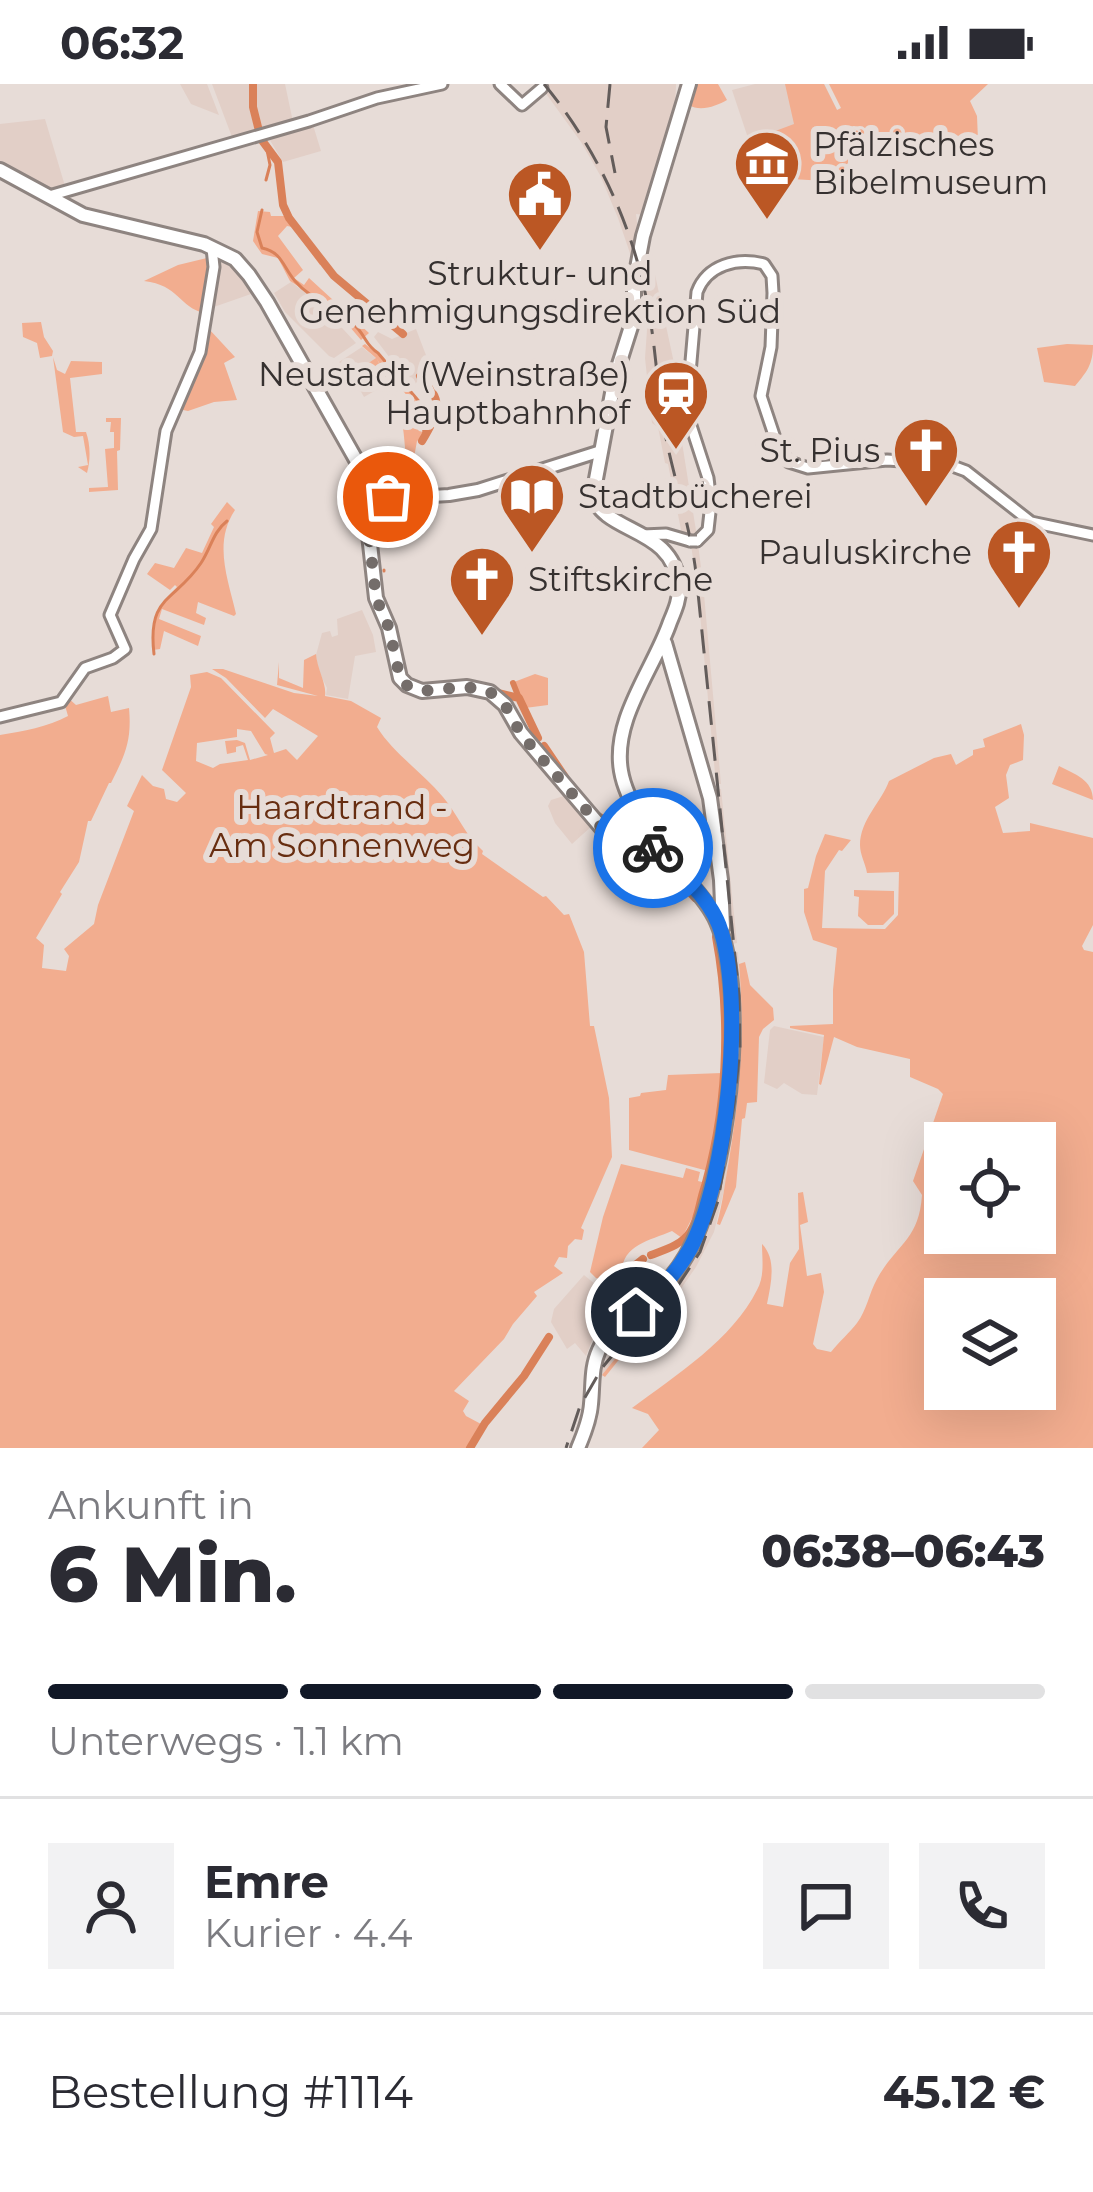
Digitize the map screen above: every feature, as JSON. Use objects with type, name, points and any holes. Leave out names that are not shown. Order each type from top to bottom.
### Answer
[{"type":"main road","points":[[689,84],[639,254],[634,317],[615,377],[593,484],[595,502],[608,515],[649,536],[675,569],[679,597],[664,649],[626,719],[619,755],[624,783],[648,842],[720,916]]},
{"type":"main road","points":[[0,170],[95,220],[212,248],[240,263],[357,461],[375,590],[400,678],[422,691],[486,690],[505,705],[521,734],[598,825],[620,841],[648,842]]},
{"type":"main road","points":[[214,267],[226,254]]},
{"type":"main road","points":[[365,500],[449,495],[501,485],[601,451]]},
{"type":"main road","points":[[578,1448],[602,1344],[677,1271],[706,1211],[720,1153],[731,1058],[721,880],[706,780],[664,649]]},
{"type":"street","points":[[376,98],[379,84]]},
{"type":"street","points":[[48,197],[376,98],[442,84]]},
{"type":"street","points":[[500,84],[522,106],[542,88]]},
{"type":"street","points":[[0,717],[61,702],[86,668],[123,653],[125,646],[110,615],[152,526],[165,435],[198,362],[214,267],[212,248]]},
{"type":"street","points":[[649,536],[694,541],[708,530],[710,490],[683,397],[698,287],[714,270],[744,261],[764,263],[773,282],[763,405],[783,455],[796,466],[887,460],[947,464],[966,472],[1036,524],[1093,535]]},
{"type":"shaded area","points":[[180,84],[207,84],[219,115],[191,104]]},
{"type":"shaded area","points":[[212,84],[249,84],[255,131],[232,137]]},
{"type":"shaded area","points":[[256,84],[285,84],[293,122],[261,129]]},
{"type":"shaded area","points":[[539,84],[676,84],[675,112],[645,215],[636,214],[646,259],[651,256],[680,408],[690,434],[681,436],[697,537],[682,535],[668,464],[658,427],[652,423],[644,310],[618,218],[581,142]]},
{"type":"shaded area","points":[[755,84],[824,84],[837,110],[749,141],[732,90]]},
{"type":"shaded area","points":[[45,119],[65,186],[53,189],[0,167],[0,124]]},
{"type":"shaded area","points":[[313,125],[321,151],[283,162],[268,137]]},
{"type":"shaded area","points":[[225,257],[257,292],[211,308],[220,261]]},
{"type":"shaded area","points":[[291,282],[318,302],[356,343],[334,358],[329,356],[285,312],[274,293]]},
{"type":"shaded area","points":[[416,329],[432,371],[419,376],[412,387],[374,337],[378,332],[392,339]]},
{"type":"shaded area","points":[[362,347],[387,376],[364,397],[355,381],[349,383],[339,362]]},
{"type":"shaded area","points":[[698,544],[721,784],[716,784],[691,545]]},
{"type":"shaded area","points":[[362,610],[376,652],[355,656],[348,699],[326,695],[316,655],[322,633],[338,635],[337,619]]},
{"type":"shaded area","points":[[721,789],[737,943],[732,944],[716,801],[716,790]]},
{"type":"shaded area","points":[[567,795],[593,825],[572,844],[548,806],[551,800]]},
{"type":"shaded area","points":[[738,952],[743,1056],[726,1182],[714,1232],[680,1290],[675,1286],[702,1243],[720,1178],[733,1100],[737,993],[732,953]]},
{"type":"shaded area","points":[[774,1026],[824,1037],[817,1095],[802,1094],[784,1083],[777,1089],[764,1083]]},
{"type":"shaded area","points":[[584,1275],[612,1298],[586,1356],[575,1343],[567,1349],[551,1322],[554,1309]]},
{"type":"shaded area","points":[[671,1290],[676,1295],[627,1343],[596,1385],[597,1372],[610,1355]]},
{"type":"green space","points":[[696,84],[718,84],[727,100],[703,108],[689,105]]},
{"type":"green space","points":[[785,84],[824,84],[837,110],[841,108],[829,84],[988,84],[970,101],[977,116],[978,140],[848,144],[848,179],[835,181],[834,196],[826,196],[826,181],[774,178],[768,152],[753,154],[749,141],[794,124]]},
{"type":"green space","points":[[281,190],[289,211],[324,262],[320,265],[287,226],[278,236],[303,270],[294,278],[304,285],[309,278],[369,333],[361,340],[344,320],[290,281],[278,258],[262,254],[253,241],[258,211],[285,216]]},
{"type":"green space","points":[[211,257],[204,313],[165,287],[144,281],[178,265]]},
{"type":"green space","points":[[41,322],[53,351],[52,356],[40,358],[37,343],[23,337],[22,323]]},
{"type":"green space","points":[[209,329],[235,357],[224,363],[237,400],[178,409],[197,370]]},
{"type":"green space","points":[[365,344],[418,401],[407,412],[411,401],[391,383],[377,359],[385,376],[376,380],[367,364],[376,358],[362,346]]},
{"type":"green space","points":[[1093,345],[1086,372],[1075,386],[1044,382],[1037,348]]},
{"type":"green space","points":[[53,357],[57,370],[65,374],[71,361],[102,362],[102,374],[70,378],[76,432],[86,432],[88,465],[83,436],[63,432]]},
{"type":"green space","points":[[405,414],[423,436],[417,441],[403,490],[391,490],[388,477],[401,474],[407,463],[400,416]]},
{"type":"green space","points":[[106,418],[121,418],[118,490],[89,492],[89,488],[108,487],[105,449],[114,448],[114,432]]},
{"type":"green space","points":[[227,502],[235,510],[225,535],[224,561],[236,614],[198,602],[196,613],[206,618],[204,625],[162,609],[159,619],[201,636],[198,646],[164,631],[160,649],[153,650],[157,616],[177,587],[170,590],[147,574],[155,563],[174,568],[186,548],[202,553],[214,527],[211,524]]},
{"type":"green space","name":"Haardtrand - Am Sonnenweg","points":[[316,654],[325,696],[351,701],[381,718],[377,727],[443,797],[482,854],[546,896],[564,915],[569,914],[584,952],[590,1026],[594,1026],[609,1098],[612,1157],[581,1228],[582,1240],[575,1239],[568,1246],[567,1258],[559,1257],[554,1266],[563,1273],[534,1292],[537,1296],[504,1339],[454,1391],[469,1401],[463,1411],[466,1416],[481,1424],[473,1448],[0,1448],[0,735],[68,716],[67,697],[76,705],[108,696],[111,712],[129,708],[124,756],[88,821],[79,862],[36,938],[44,945],[42,968],[66,971],[69,956],[64,949],[94,924],[134,811],[127,806],[142,775],[164,789],[166,799],[177,802],[186,793],[162,770],[191,687],[190,675],[207,672],[221,678],[275,733],[270,738],[274,753],[286,749],[297,760],[318,736],[273,709],[265,718],[212,669],[318,696],[277,685],[279,662],[279,678],[303,688],[304,660]],"holes":[[[237,729],[251,731],[268,755],[250,760],[245,743],[237,740],[225,741],[227,754],[243,745],[248,760],[213,768],[196,761],[197,743],[237,737]]]},
{"type":"green space","points":[[535,674],[548,678],[548,705],[525,708],[514,682]]},
{"type":"green space","points":[[1021,724],[1023,760],[1010,765],[1006,775],[1009,798],[995,807],[1003,833],[1030,831],[1030,823],[1093,838],[1093,925],[1082,946],[1093,952],[1093,1448],[642,1448],[659,1430],[648,1414],[632,1408],[702,1355],[747,1308],[760,1285],[762,1244],[771,1264],[767,1304],[783,1307],[790,1263],[799,1249],[798,1193],[803,1192],[808,1222],[800,1225],[807,1276],[821,1273],[824,1292],[813,1344],[817,1349],[831,1352],[857,1323],[884,1267],[916,1223],[922,1195],[913,1181],[924,1149],[924,1254],[1056,1254],[1056,1122],[933,1122],[943,1094],[910,1077],[910,1059],[834,1037],[821,1085],[824,1035],[790,1028],[833,1024],[837,948],[813,940],[804,912],[804,889],[825,834],[851,840],[825,871],[822,928],[885,929],[898,915],[899,872],[867,873],[860,845],[867,819],[889,781],[934,758],[951,754],[956,765],[973,755],[973,750],[985,747],[983,739]]},
{"type":"green space","points":[[1059,766],[1086,783],[1093,800],[1052,784]]},
{"type":"green space","points":[[854,890],[894,891],[894,914],[883,925],[868,925],[858,916],[859,897]]},
{"type":"green space","points":[[745,962],[750,985],[773,1008],[774,1020],[759,1037],[757,1102],[747,1103],[742,1119],[736,1187],[720,1225],[740,1062],[739,964]]},
{"type":"green space","points":[[722,1073],[708,1171],[629,1150],[629,1098],[666,1090],[668,1075]]},
{"type":"green space","points":[[621,1164],[683,1178],[686,1168],[700,1172],[698,1181],[702,1182],[696,1210],[682,1238],[672,1231],[638,1245],[626,1256],[622,1274],[612,1283],[590,1272]]},
{"type":"green space","points":[[677,1295],[682,1304],[602,1375],[627,1344]]},
{"type":"waterway","points":[[253,84],[261,139],[278,162],[289,218],[334,276],[403,334]]},
{"type":"waterway","points":[[266,180],[267,150]]},
{"type":"waterway","points":[[262,210],[257,232],[262,248],[278,257],[302,288],[359,330],[422,405],[424,434]]},
{"type":"waterway","points":[[420,376],[437,405],[422,441]]},
{"type":"waterway","points":[[396,534],[405,495]]},
{"type":"waterway","points":[[372,519],[386,519]]},
{"type":"waterway","points":[[154,654],[159,610],[201,563],[227,521]]},
{"type":"waterway","points":[[390,521],[399,524]]},
{"type":"waterway","points":[[513,683],[519,698]]},
{"type":"waterway","points":[[498,693],[519,698],[538,738]]},
{"type":"waterway","points":[[544,746],[565,777]]},
{"type":"waterway","points":[[598,816],[629,827],[642,839]]},
{"type":"waterway","points":[[668,869],[695,898]]},
{"type":"waterway","points":[[651,1255],[678,1244],[692,1228],[717,1133],[725,1035],[716,937]]},
{"type":"waterway","points":[[604,1290],[643,1259]]},
{"type":"waterway","points":[[470,1448],[549,1337]]},
{"type":"railway","points":[[544,84],[598,165],[625,224],[644,286],[664,428],[696,573],[739,996],[740,1048],[718,1201],[700,1252],[677,1287],[602,1368],[580,1406],[566,1448]]},
{"type":"railway","points":[[610,84],[606,127],[615,173]]},
{"type":"way so far","points":[[388,497],[365,500],[376,598],[404,682],[422,691],[467,687],[490,692],[606,833],[653,848]]},
{"type":"place","name":"Pfälzisches Bibelmuseum","points":[[767,222]]},
{"type":"place","name":"Struktur- und Genehmigungsdirektion Süd","points":[[540,253]]},
{"type":"place","name":"Neustadt (Weinstraße) Hauptbahnhof","points":[[676,452]]},
{"type":"place","name":"St. Pius","points":[[926,509]]},
{"type":"place","name":"Stadtbücherei","points":[[532,555]]},
{"type":"place","name":"Pauluskirche","points":[[1019,611]]},
{"type":"place","name":"Stiftskirche","points":[[482,638]]},
{"type":"route","points":[[636,1312],[677,1271],[703,1219],[720,1153],[732,1047],[730,984],[716,919],[653,848]]}]
